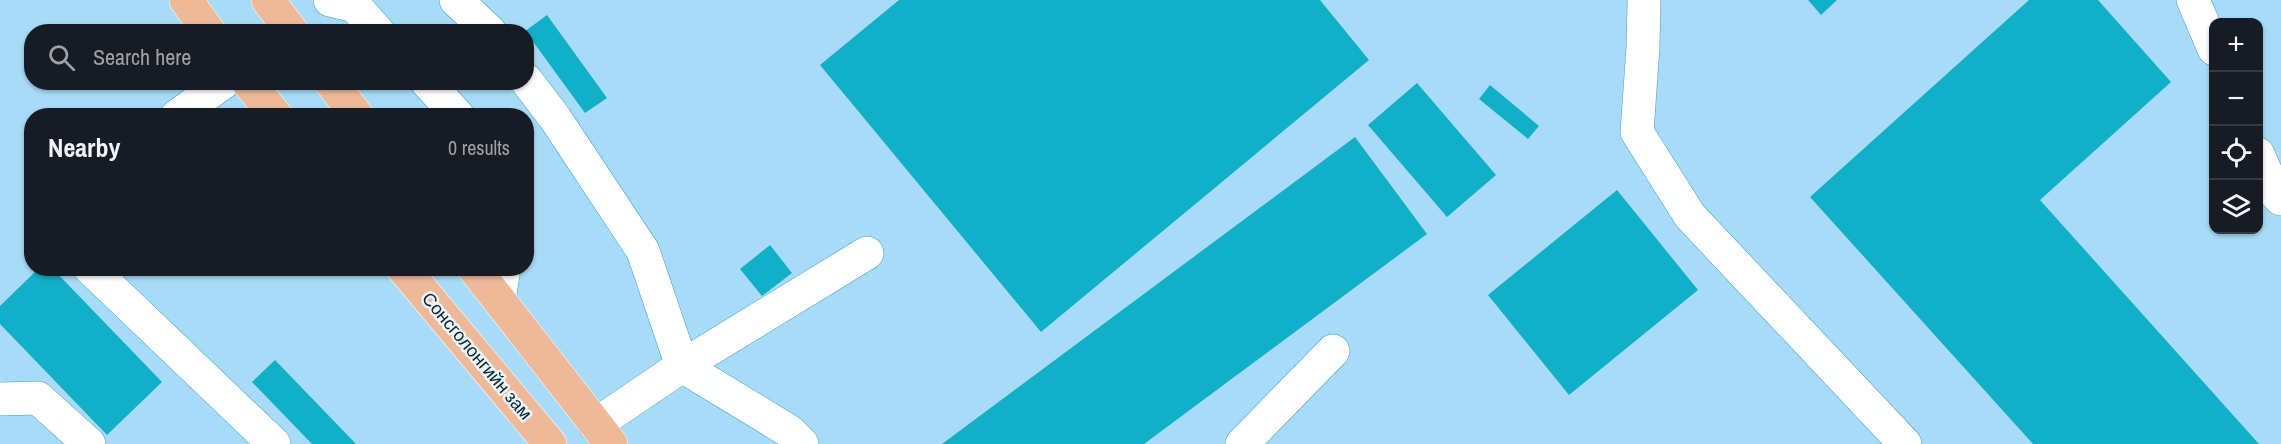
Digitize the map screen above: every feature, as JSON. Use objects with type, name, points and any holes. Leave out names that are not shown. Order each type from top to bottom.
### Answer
[{"type":"main road","points":[[186,0],[203,24]]},
{"type":"main road","points":[[268,0],[286,24]]},
{"type":"main road","points":[[255,90],[269,108]]},
{"type":"main road","points":[[337,90],[351,108]]},
{"type":"main road","name":"Сонсголонгийн зам","points":[[410,276],[550,444]]},
{"type":"main road","points":[[480,276],[603,435]]},
{"type":"lane","points":[[330,0],[355,6],[371,24]]},
{"type":"lane","points":[[456,0],[484,24]]},
{"type":"lane","points":[[1644,0],[1644,47],[1637,132],[1690,216],[1905,444]]},
{"type":"lane","points":[[2193,0],[2209,37]]},
{"type":"lane","points":[[188,108],[213,90]]},
{"type":"lane","points":[[434,90],[451,108]]},
{"type":"lane","points":[[534,90],[555,118],[643,251],[682,366],[789,431],[802,444]]},
{"type":"lane","points":[[2263,164],[2275,193],[2281,199]]},
{"type":"lane","points":[[603,435],[682,366],[867,253]]},
{"type":"lane","points":[[98,276],[274,444]]},
{"type":"lane","points":[[499,300],[503,276]]},
{"type":"lane","points":[[1242,444],[1333,351]]},
{"type":"lane","points":[[0,399],[38,398],[89,444]]},
{"type":"building","points":[[899,0],[1320,0],[1369,60],[1041,332],[820,65]]},
{"type":"building","points":[[1808,0],[1837,0],[1821,15]]},
{"type":"building","points":[[2029,0],[2098,0],[2171,82],[2040,200],[2259,444],[2033,444],[1810,197]]},
{"type":"building","points":[[547,15],[607,98],[585,113],[534,43],[534,25]]},
{"type":"building","points":[[1417,83],[1496,175],[1447,217],[1368,125]]},
{"type":"building","points":[[1490,85],[1539,126],[1528,139],[1479,99]]},
{"type":"building","points":[[1355,137],[1427,234],[1144,444],[942,444]]},
{"type":"building","points":[[1617,190],[1698,290],[1569,395],[1488,295]]},
{"type":"building","points":[[770,245],[792,273],[762,296],[740,269]]},
{"type":"building","points":[[31,276],[60,276],[162,382],[107,435],[0,324],[0,306]]},
{"type":"building","points":[[275,360],[356,444],[312,444],[252,382]]}]
